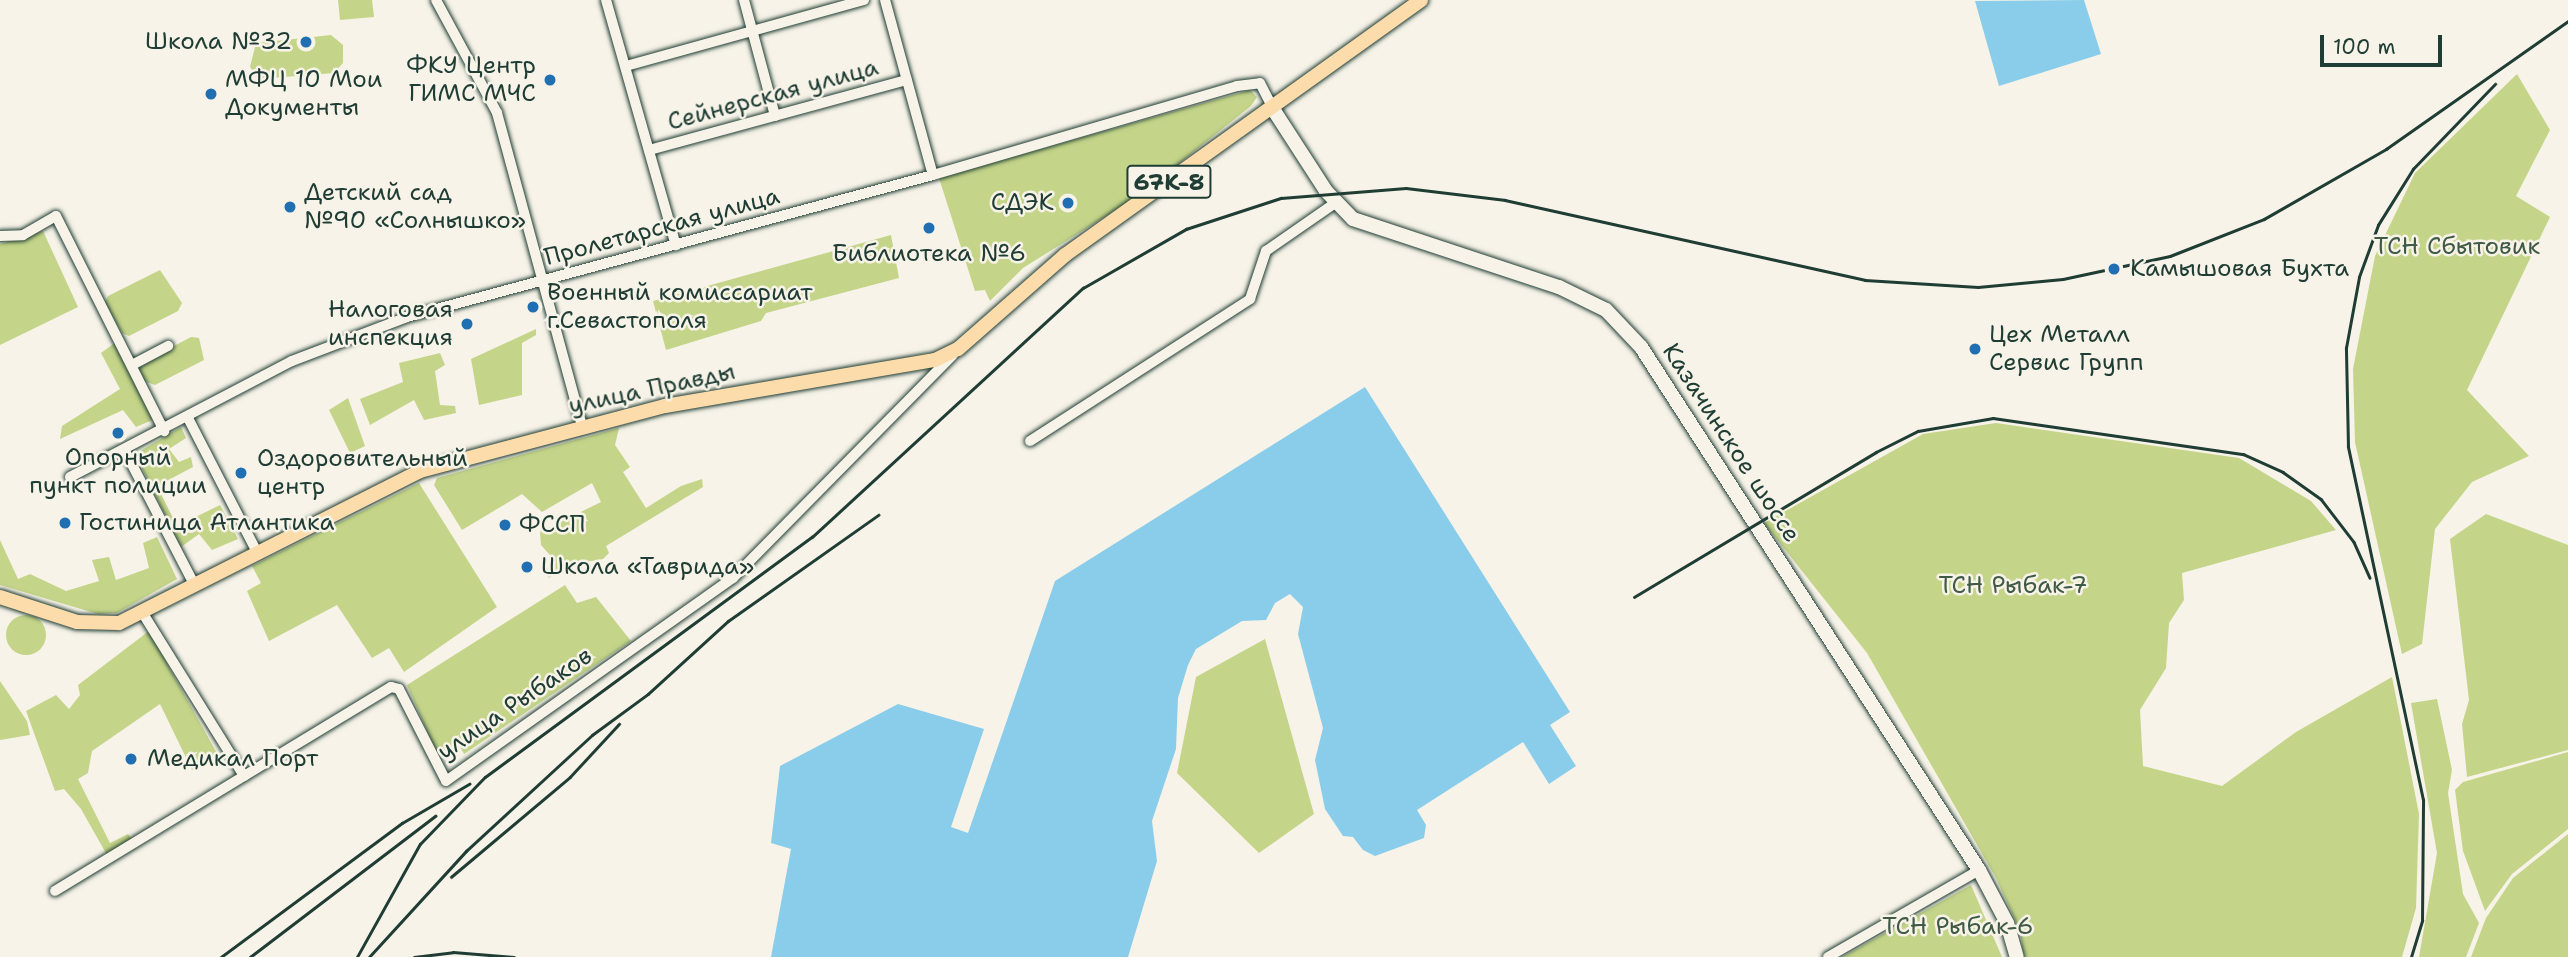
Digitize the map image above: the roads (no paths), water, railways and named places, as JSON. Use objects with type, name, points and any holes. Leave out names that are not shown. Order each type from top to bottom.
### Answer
[{"type":"main road","name":"67К-8","points":[[1273,109],[1422,0]]},
{"type":"main road","name":"Казачинское шоссе","points":[[1273,109],[1335,203],[1374,229],[1559,286],[1606,310],[1641,347],[1979,870],[2007,923],[2017,957]]},
{"type":"main road","name":"улица Правды","points":[[0,597],[94,625],[119,623],[420,471],[582,425],[935,360],[958,349],[1065,255],[1273,109]]},
{"type":"street","points":[[436,0],[497,113],[582,425]]},
{"type":"street","points":[[606,0],[676,245]]},
{"type":"street","points":[[744,0],[775,116]]},
{"type":"street","points":[[626,65],[864,0]]},
{"type":"street","points":[[885,0],[933,175]]},
{"type":"street","name":"Сейнерская улица","points":[[649,150],[907,79]]},
{"type":"street","name":"Пролетарская улица","points":[[71,477],[164,431],[292,361],[393,323],[933,175],[1237,86],[1260,83],[1273,109]]},
{"type":"street","points":[[1030,441],[1250,299],[1266,251],[1335,203]]},
{"type":"street","points":[[0,236],[23,235],[56,216],[164,431]]},
{"type":"street","points":[[132,365],[168,346]]},
{"type":"street","name":"улица Рыбаков","points":[[244,776],[391,687],[399,689],[446,781],[733,578],[958,349]]},
{"type":"street","points":[[188,418],[257,552]]},
{"type":"street","points":[[125,451],[194,584]]},
{"type":"street","points":[[55,891],[244,776],[142,611]]},
{"type":"street","points":[[1828,957],[1979,870]]},
{"type":"water","points":[[2084,0],[2101,54],[1999,86],[1975,1]]},
{"type":"water","points":[[1365,387],[1570,712],[1550,725],[1576,766],[1549,784],[1523,742],[1417,810],[1426,825],[1424,838],[1375,856],[1363,850],[1353,837],[1343,836],[1325,809],[1315,760],[1323,728],[1298,634],[1303,607],[1290,594],[1275,603],[1266,620],[1242,621],[1196,649],[1188,665],[1178,698],[1176,749],[1152,821],[1157,861],[1128,957],[771,957],[791,849],[771,843],[780,766],[898,704],[984,729],[951,827],[968,833],[1055,581]]},
{"type":"railway","points":[[357,957],[420,844],[485,777],[812,537],[1083,288],[1186,229],[1281,198],[1406,188],[1505,200],[1865,280],[1978,287],[2063,279],[2170,256],[2264,219],[2386,149],[2568,21]]},
{"type":"railway","points":[[2411,957],[2422,921],[2423,800],[2348,447],[2346,348],[2359,277],[2378,225],[2413,169],[2495,84]]},
{"type":"railway","points":[[1634,597],[1876,452],[1918,431],[1993,418],[2243,454],[2283,472],[2321,499],[2354,542],[2370,578]]},
{"type":"railway","points":[[369,957],[466,851],[592,735],[648,694],[728,621],[878,515]]},
{"type":"railway","points":[[451,877],[570,777],[619,724]]},
{"type":"railway","points":[[221,957],[402,823],[469,784]]},
{"type":"railway","points":[[250,957],[435,816]]},
{"type":"railway","points":[[414,957],[453,952],[514,957]]},
{"type":"place","name":"Школа №32","points":[[306,42]]},
{"type":"place","name":"ФКУ Центр ГИМС МЧС","points":[[550,80]]},
{"type":"place","name":"МФЦ 10 Мои Документы","points":[[211,94]]},
{"type":"place","name":"СДЭК","points":[[1068,203]]},
{"type":"place","name":"Детский сад №90 «Солнышко»","points":[[290,207]]},
{"type":"place","name":"Библиотека №6","points":[[929,228]]},
{"type":"place","name":"Камышовая Бухта","points":[[2114,269]]},
{"type":"place","name":"Военный комиссариат г.Севастополя","points":[[533,307]]},
{"type":"place","name":"Налоговая инспекция","points":[[467,324]]},
{"type":"place","name":"Цех Металл Сервис Групп","points":[[1975,349]]},
{"type":"place","name":"Опорный пункт полиции","points":[[118,433]]},
{"type":"place","name":"Оздоровительный центр","points":[[241,473]]},
{"type":"place","name":"Гостиница Атлантика","points":[[65,523]]},
{"type":"place","name":"ФССП","points":[[505,525]]},
{"type":"place","name":"Школа «Таврида»","points":[[527,567]]},
{"type":"place","name":"Медикал Порт","points":[[131,759]]},
{"type":"park label","name":"ТСН Сбытовик","points":[[2457,247]]},
{"type":"park label","name":"ТСН Рыбак-7","points":[[2013,586]]},
{"type":"park label","name":"ТСН Рыбак-6","points":[[1958,927]]}]
